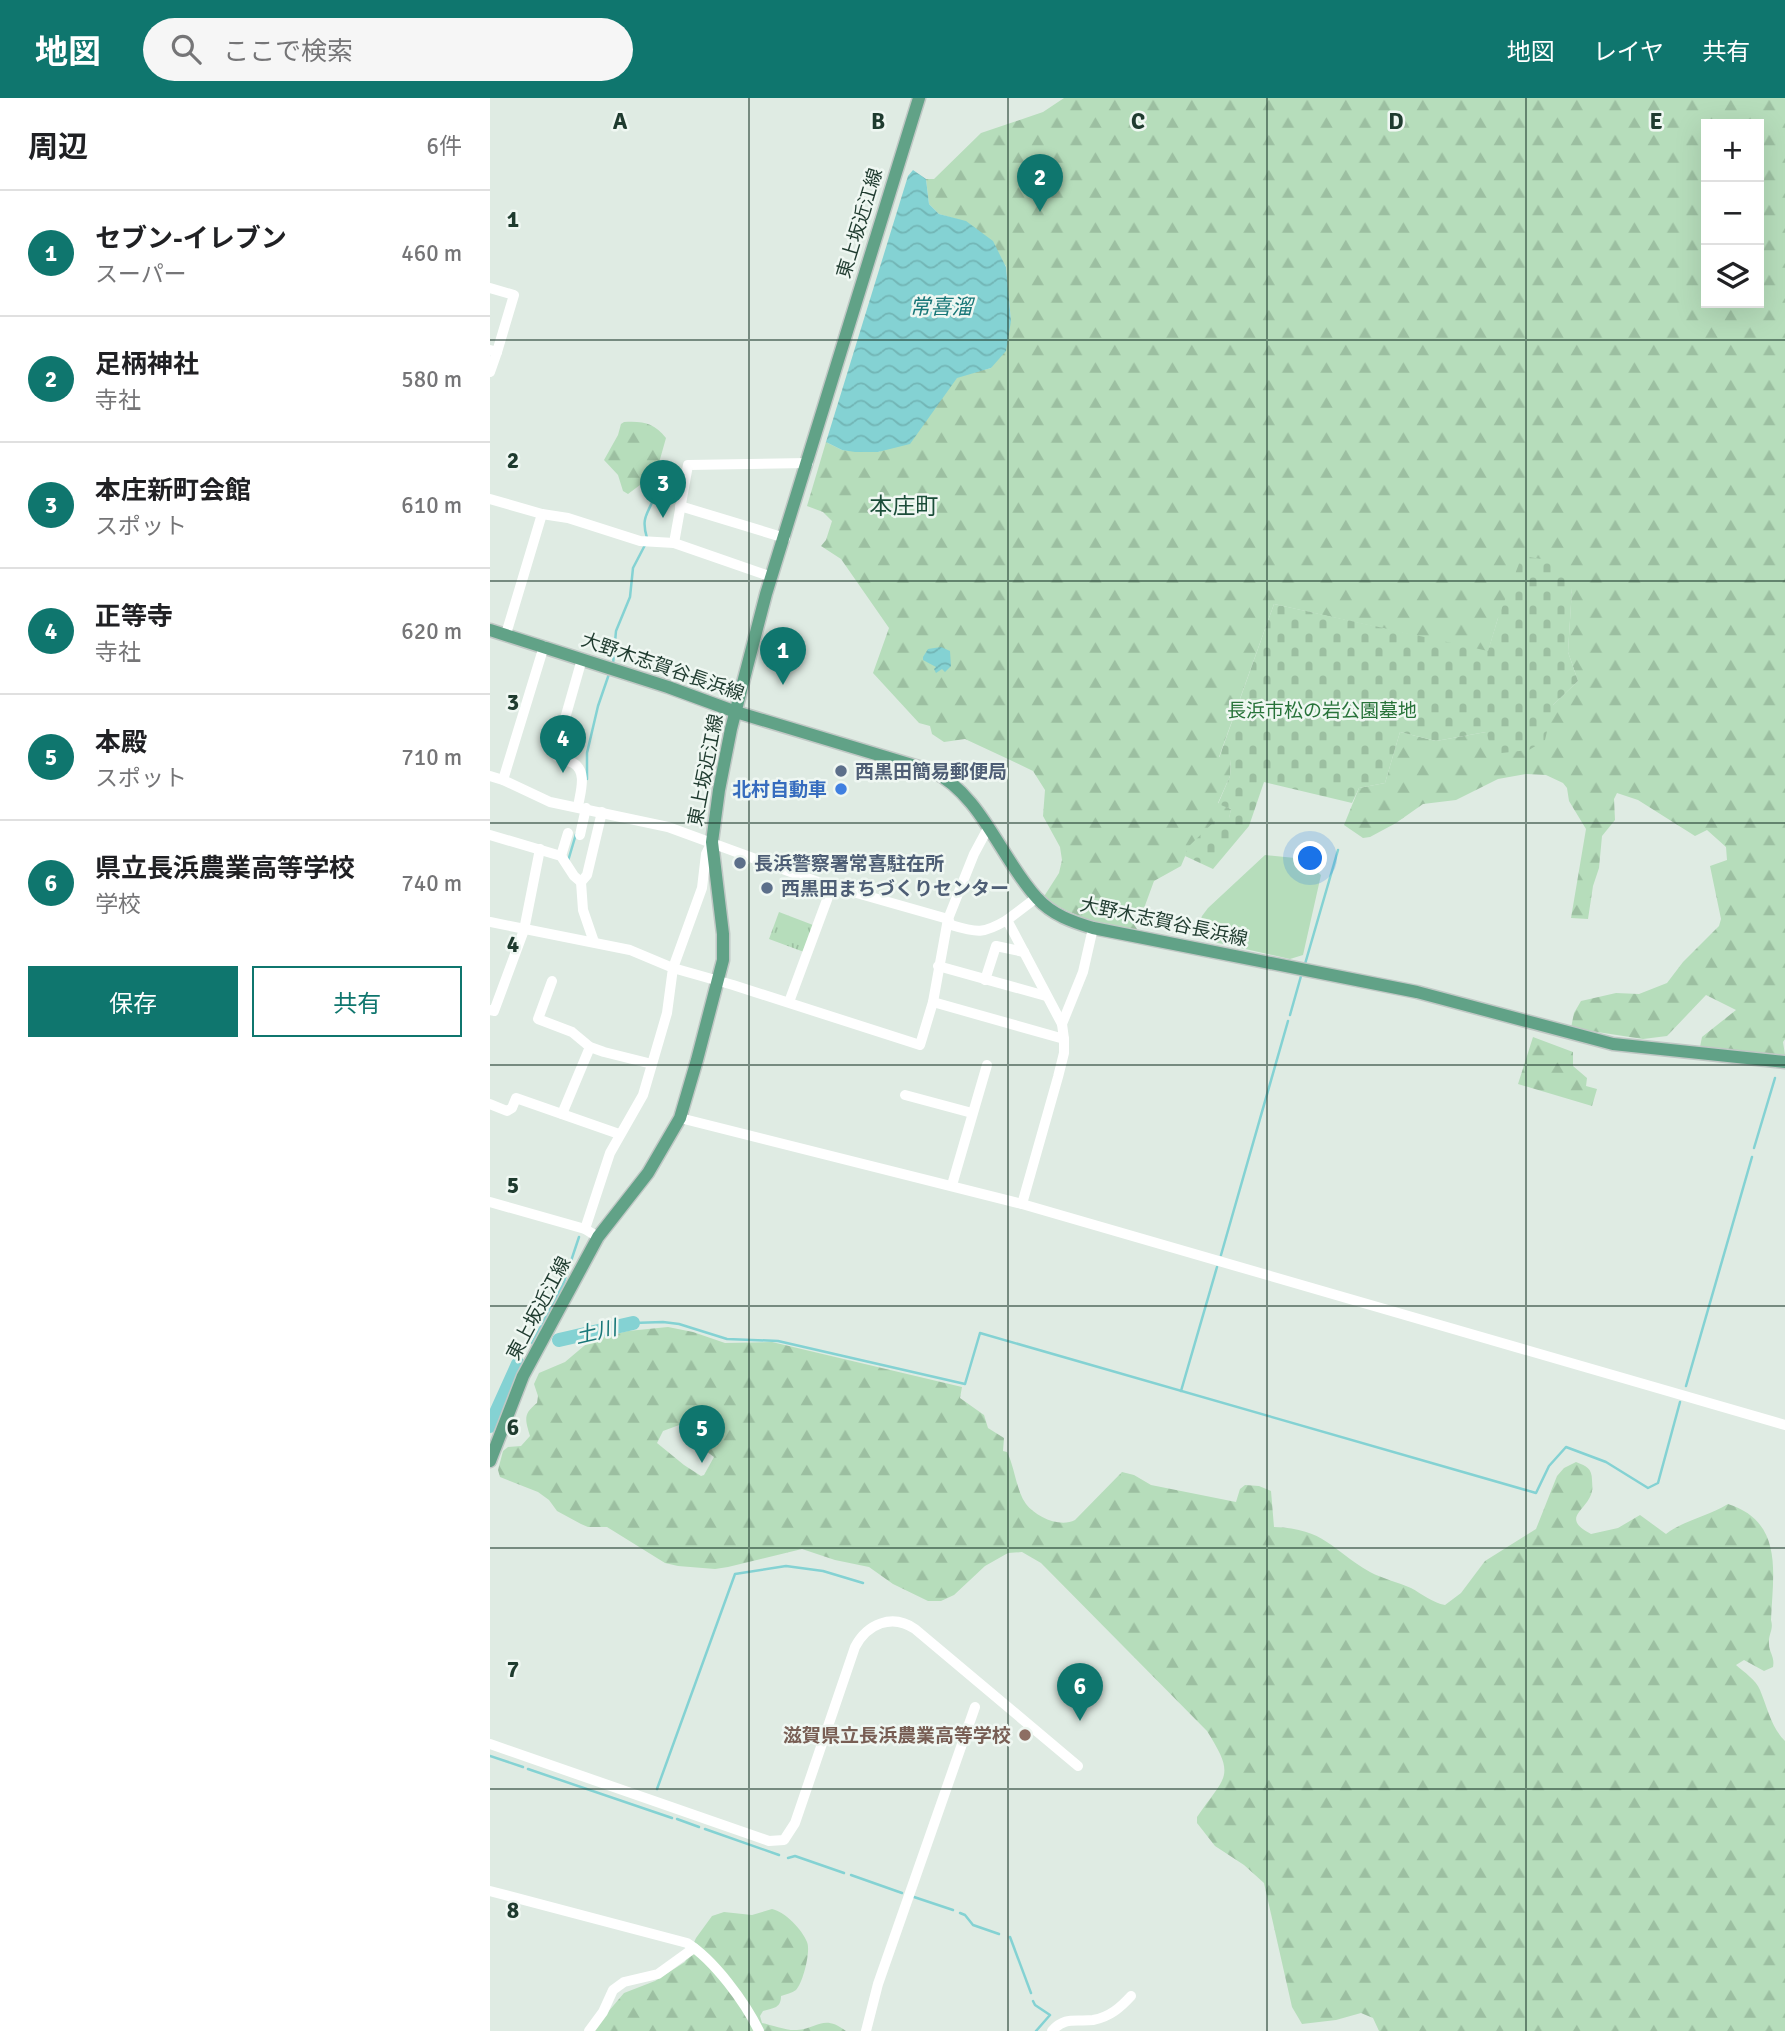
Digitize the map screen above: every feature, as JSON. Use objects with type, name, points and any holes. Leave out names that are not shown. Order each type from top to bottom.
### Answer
[{"type":"main road","name":"東上坂近江線","points":[[490,1461],[520,1383],[598,1237],[648,1173],[680,1118],[719,981],[723,934],[712,842],[719,790],[736,712],[772,577],[919,98]]},
{"type":"main road","name":"大野木志賀谷長浜線","points":[[490,629],[736,712],[932,771],[956,785],[1037,898],[1066,919],[1093,928],[1417,992],[1613,1044],[1785,1062]]},
{"type":"street","points":[[490,288],[513,295],[493,351],[490,372]]},
{"type":"street","points":[[674,543],[688,465],[808,463]]},
{"type":"street","points":[[490,499],[542,514],[568,518],[640,541],[674,543],[772,577]]},
{"type":"street","points":[[680,506],[785,538]]},
{"type":"street","points":[[506,634],[542,514]]},
{"type":"street","points":[[503,780],[544,646]]},
{"type":"street","points":[[561,856],[574,834],[582,808],[582,777],[581,770],[573,763],[561,760],[556,750],[582,659]]},
{"type":"street","points":[[490,776],[550,802],[668,827],[827,885],[948,919],[951,925],[983,932],[1007,920],[1037,898]]},
{"type":"street","points":[[594,942],[583,910],[582,881],[602,811]]},
{"type":"street","points":[[490,922],[524,932],[630,950],[673,968],[920,1045],[933,1002],[948,919],[974,854],[988,828]]},
{"type":"street","points":[[490,835],[561,856],[574,876],[582,881]]},
{"type":"street","points":[[585,1229],[610,1153],[619,1134],[637,1109],[652,1064],[667,1013],[673,968],[702,888],[706,853],[712,842]]},
{"type":"street","points":[[490,1010],[494,1011],[524,932],[540,849]]},
{"type":"street","points":[[789,1002],[828,897],[827,885]]},
{"type":"street","points":[[702,888],[717,886]]},
{"type":"street","points":[[1007,920],[1062,1024],[1064,1039],[1064,1053],[1058,1077],[1022,1203]]},
{"type":"street","points":[[1062,1024],[1083,972],[1093,928]]},
{"type":"street","points":[[985,980],[996,946],[1017,953],[1024,952]]},
{"type":"street","points":[[938,966],[1046,996]]},
{"type":"street","points":[[552,981],[538,1018],[572,1032],[590,1046],[637,1062],[652,1064]]},
{"type":"street","points":[[933,1002],[1064,1039]]},
{"type":"street","points":[[562,1114],[590,1046]]},
{"type":"street","points":[[952,1185],[987,1065]]},
{"type":"street","points":[[905,1095],[972,1113]]},
{"type":"street","points":[[490,1104],[507,1111],[512,1108],[516,1098],[619,1134]]},
{"type":"street","points":[[680,1118],[1022,1203],[1785,1424]]},
{"type":"street","points":[[490,1202],[585,1229],[598,1237]]},
{"type":"street","points":[[490,1744],[769,1841],[784,1840],[795,1823],[855,1647],[861,1635],[872,1627],[891,1621],[904,1623],[915,1629],[1077,1766]]},
{"type":"street","points":[[866,2031],[878,1984],[975,1707]]},
{"type":"street","points":[[490,1891],[687,1943],[747,2006],[759,2031]]},
{"type":"street","points":[[589,2031],[603,2012],[613,1990],[624,1982],[658,1974],[694,1948]]},
{"type":"street","points":[[1052,2031],[1066,2020],[1094,2020],[1117,2011],[1131,1996]]},
{"type":"green space","points":[[1064,98],[1785,98],[1785,1055],[1700,1047],[1702,1037],[1736,1010],[1706,995],[1667,1036],[1643,1039],[1571,1028],[1574,1013],[1581,1001],[1616,993],[1639,994],[1667,983],[1683,962],[1719,926],[1721,919],[1710,866],[1727,860],[1726,847],[1707,830],[1695,836],[1638,800],[1617,793],[1614,799],[1615,820],[1602,836],[1599,868],[1588,919],[1571,918],[1586,829],[1569,801],[1567,788],[1563,783],[1546,775],[1526,774],[1498,779],[1456,800],[1423,804],[1370,837],[1363,838],[1344,825],[1359,788],[1385,783],[1400,732],[1436,741],[1486,732],[1553,705],[1578,681],[1568,652],[1572,588],[1498,618],[1488,652],[1274,604],[1219,757],[1231,759],[1230,776],[1218,803],[1231,809],[1229,819],[1189,847],[1181,866],[1154,881],[1143,911],[1133,909],[1131,920],[1136,931],[1088,919],[1043,898],[1059,873],[1062,860],[1060,847],[1043,816],[1045,790],[1033,771],[965,739],[944,742],[932,734],[930,726],[919,723],[873,673],[889,628],[841,559],[821,546],[826,540],[832,521],[823,512],[807,506],[826,442],[842,450],[879,452],[945,393],[957,377],[991,368],[1011,321],[1006,266],[966,222],[939,214],[929,204],[926,179],[934,179],[981,133],[1043,112]]},
{"type":"green space","points":[[624,422],[648,424],[666,438],[653,484],[640,485],[628,494],[623,491],[618,475],[604,460]]},
{"type":"green space","name":"長浜市松の岩公園墓地","points":[[1522,556],[1560,562],[1572,588],[1568,652],[1578,681],[1553,705],[1545,740],[1529,750],[1493,754],[1486,732],[1436,741],[1400,732],[1385,783],[1359,788],[1352,803],[1264,782],[1249,826],[1213,869],[1185,856],[1188,847],[1219,817],[1229,818],[1231,809],[1218,804],[1230,776],[1231,760],[1219,758],[1274,604],[1488,651]]},
{"type":"green space","points":[[1265,855],[1315,860],[1314,869],[1321,875],[1303,955],[1290,959],[1214,942],[1216,934],[1197,930],[1208,908]]},
{"type":"green space","points":[[779,912],[813,925],[804,952],[769,939]]},
{"type":"green space","points":[[1533,1037],[1573,1052],[1573,1066],[1587,1078],[1586,1086],[1597,1089],[1592,1106],[1518,1084]]},
{"type":"green space","points":[[668,1327],[725,1343],[772,1342],[962,1387],[960,1398],[984,1415],[988,1428],[1004,1438],[1003,1451],[1007,1452],[1026,1504],[1042,1517],[1056,1522],[1075,1520],[1122,1472],[1134,1475],[1151,1485],[1236,1502],[1240,1489],[1245,1485],[1259,1486],[1271,1491],[1274,1527],[1317,1536],[1370,1572],[1445,1605],[1461,1593],[1485,1561],[1536,1529],[1557,1476],[1564,1468],[1576,1462],[1588,1468],[1592,1476],[1589,1498],[1576,1518],[1577,1523],[1591,1534],[1618,1528],[1640,1515],[1666,1534],[1728,1504],[1746,1512],[1759,1523],[1767,1536],[1773,1567],[1769,1647],[1773,1667],[1764,1671],[1744,1660],[1736,1665],[1758,1686],[1773,1724],[1785,1741],[1785,2031],[1379,2031],[1373,2018],[1361,2013],[1336,2020],[1302,2024],[1292,2007],[1264,1883],[1244,1865],[1215,1846],[1197,1823],[1197,1817],[1224,1776],[1222,1758],[1216,1746],[1207,1731],[1041,1563],[1022,1552],[1008,1553],[985,1566],[954,1595],[941,1601],[928,1601],[893,1584],[869,1567],[802,1549],[715,1569],[678,1566],[665,1563],[607,1527],[588,1527],[581,1524],[557,1511],[549,1500],[538,1492],[500,1477],[498,1470],[503,1451],[508,1447],[521,1446],[530,1436],[526,1417],[537,1403],[534,1384],[539,1373],[565,1362],[591,1340],[628,1331]],"holes":[[[682,1424],[694,1428],[698,1434],[698,1445],[714,1457],[701,1476],[657,1443],[663,1431]]]},
{"type":"green space","points":[[772,1909],[787,1917],[797,1927],[805,1937],[808,1952],[799,1986],[781,1996],[776,2007],[763,2011],[760,2016],[762,2023],[793,2030],[832,2023],[846,2031],[592,2031],[624,1993],[655,1981],[685,1962],[696,1938],[712,1916],[724,1912],[752,1915]]},
{"type":"water","name":"常喜溜","points":[[913,170],[926,179],[929,204],[939,214],[966,221],[993,241],[1006,267],[1011,321],[1006,351],[991,368],[957,378],[910,444],[878,452],[842,450],[826,442],[908,176]]},
{"type":"water","points":[[941,647],[950,651],[951,666],[945,672],[942,669],[936,673],[936,667],[923,660],[923,657],[928,649]]},
{"type":"waterway","points":[[647,538],[645,521],[656,493],[657,475]]},
{"type":"waterway","points":[[613,664],[616,631],[630,597],[633,568],[645,545]]},
{"type":"waterway","points":[[587,779],[587,753],[609,674]]},
{"type":"waterway","points":[[568,861],[576,834]]},
{"type":"waterway","points":[[1305,964],[1338,850]]},
{"type":"waterway","points":[[1290,1015],[1301,976]]},
{"type":"waterway","points":[[1221,1255],[1288,1021]]},
{"type":"waterway","points":[[1754,1148],[1775,1078]]},
{"type":"waterway","points":[[1686,1386],[1752,1157]]},
{"type":"waterway","points":[[532,1343],[563,1285],[579,1237]]},
{"type":"waterway","points":[[1181,1391],[1217,1267]]},
{"type":"waterway","points":[[633,1323],[663,1322],[679,1324],[727,1339],[778,1341],[965,1384],[980,1333],[1536,1493],[1549,1466],[1566,1447],[1606,1462],[1648,1488],[1658,1483],[1680,1402]]},
{"type":"waterway","name":"土川","points":[[559,1340],[633,1323]]},
{"type":"waterway","name":"土川","points":[[490,1426],[518,1364]]},
{"type":"waterway","points":[[657,1789],[735,1574],[786,1566],[823,1571],[863,1583]]},
{"type":"waterway","points":[[490,1756],[523,1767]]},
{"type":"waterway","points":[[528,1769],[672,1818]]},
{"type":"waterway","points":[[677,1819],[699,1827]]},
{"type":"waterway","points":[[705,1829],[779,1855]]},
{"type":"waterway","points":[[788,1858],[795,1856],[844,1873]]},
{"type":"waterway","points":[[851,1875],[902,1893]]},
{"type":"waterway","points":[[914,1897],[953,1910]]},
{"type":"waterway","points":[[960,1913],[973,1925],[999,1934]]},
{"type":"waterway","points":[[1010,1937],[1031,1993]]},
{"type":"waterway","points":[[1033,2001],[1050,2015],[1036,2031]]},
{"type":"place","name":"足柄神社","points":[[1040,212]]},
{"type":"place","name":"本庄新町会館","points":[[663,518]]},
{"type":"place","name":"セブン-イレブン","points":[[783,685]]},
{"type":"place","name":"西黒田簡易郵便局","points":[[841,771]]},
{"type":"place","name":"正等寺","points":[[563,773]]},
{"type":"place","name":"北村自動車","points":[[841,789]]},
{"type":"place","name":"長浜警察署常喜駐在所","points":[[740,863]]},
{"type":"place","name":"西黒田まちづくりセンター","points":[[767,888]]},
{"type":"place","name":"本殿","points":[[702,1463]]},
{"type":"place","name":"県立長浜農業高等学校","points":[[1080,1721]]},
{"type":"place","name":"滋賀県立長浜農業高等学校","points":[[1025,1735]]},
{"type":"district","name":"本庄町","points":[[904,506]]}]
